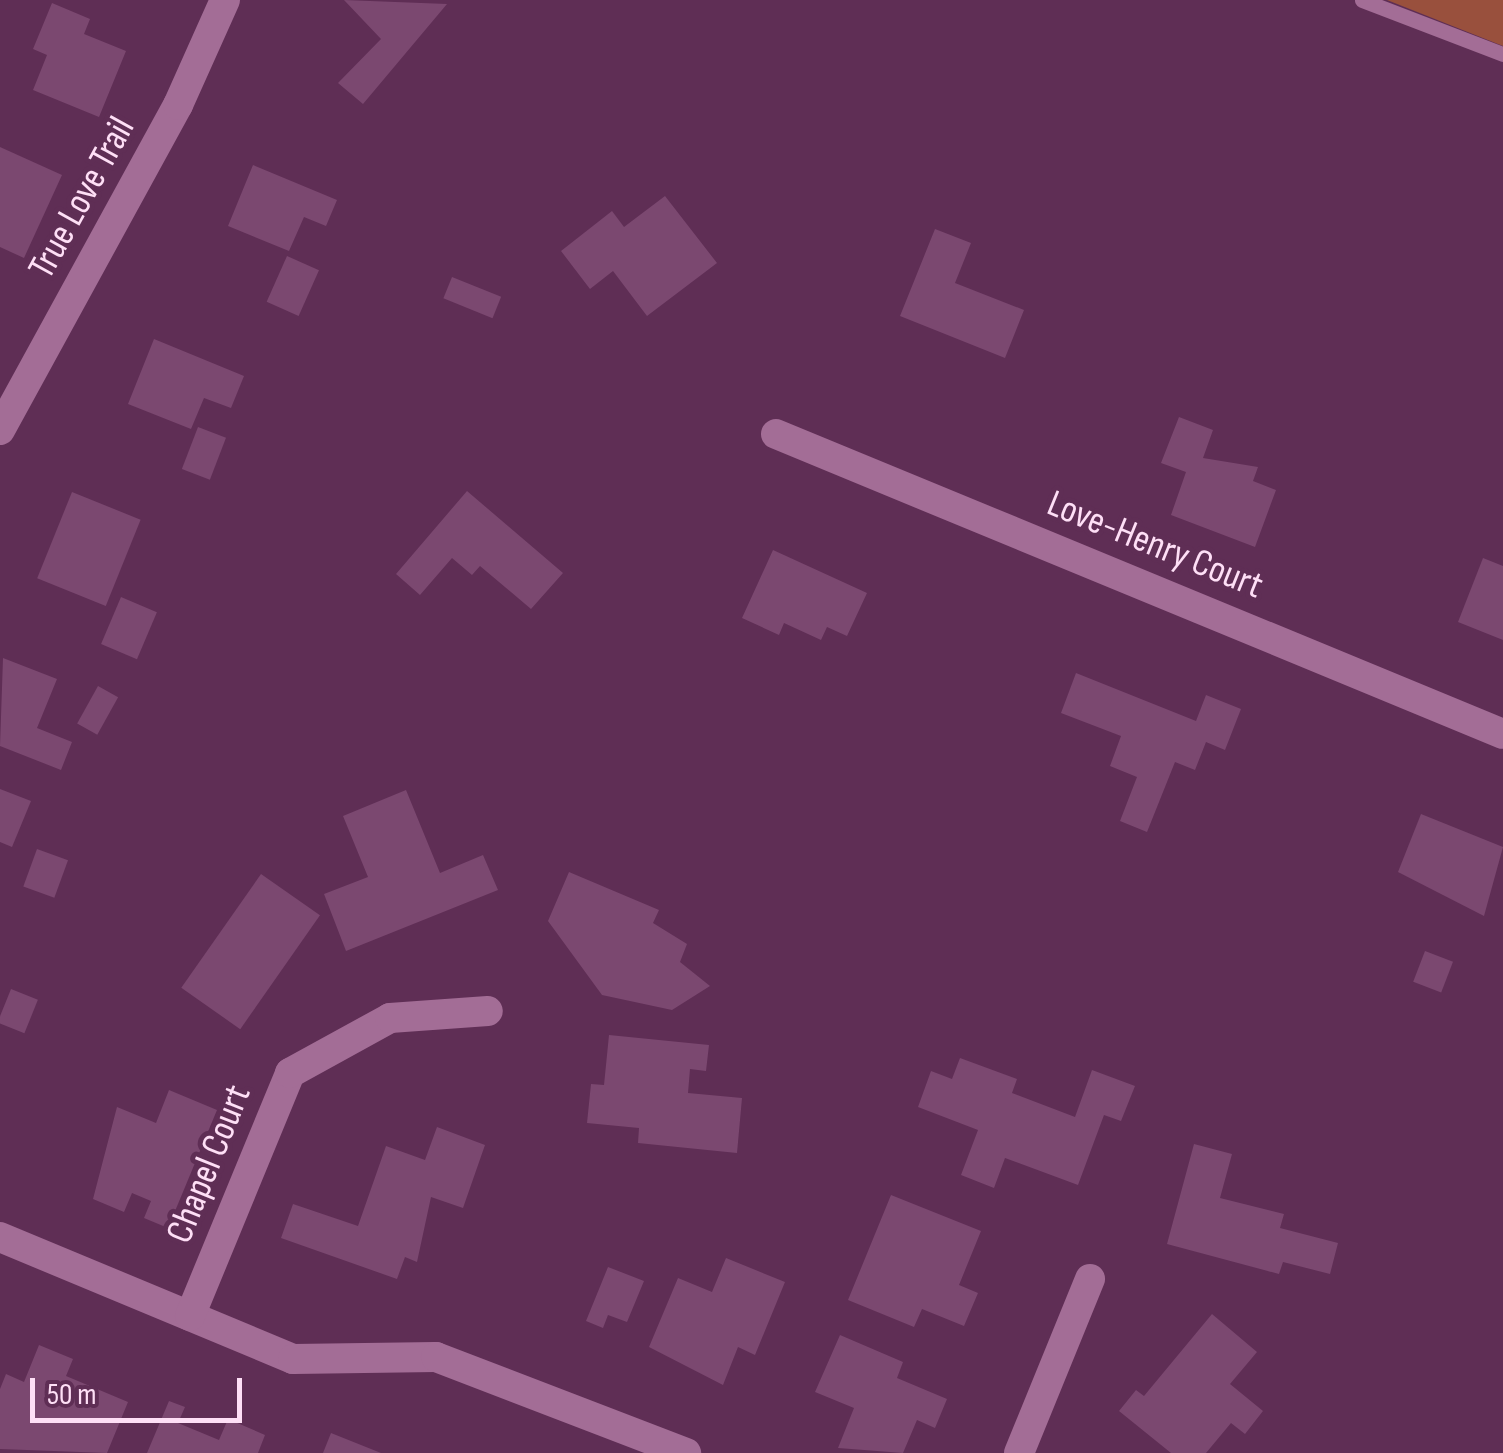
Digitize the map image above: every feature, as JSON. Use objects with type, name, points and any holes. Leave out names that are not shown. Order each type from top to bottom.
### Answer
[{"type":"street","name":"True Love Trail","points":[[0,430],[178,104],[225,0]]},
{"type":"street","name":"Love-Henry Court","points":[[776,434],[1503,734]]},
{"type":"street","name":"Chapel Court","points":[[190,1316],[290,1073],[390,1018],[488,1012]]},
{"type":"street","points":[[0,1237],[293,1358],[436,1357],[686,1453]]},
{"type":"street","points":[[1019,1453],[1090,1279]]},
{"type":"lane","points":[[1362,0],[1503,54]]},
{"type":"shaded area","points":[[1387,0],[1503,0],[1503,46]]},
{"type":"building","points":[[344,0],[447,4],[363,104],[338,83],[381,39]]},
{"type":"building","points":[[52,3],[90,19],[84,34],[126,51],[99,117],[33,90],[47,55],[33,49]]},
{"type":"building","points":[[0,147],[62,175],[24,258],[0,247]]},
{"type":"building","points":[[253,165],[337,200],[326,226],[304,217],[289,251],[228,226]]},
{"type":"building","points":[[665,196],[717,263],[647,316],[613,271],[590,289],[561,251],[612,211],[624,227]]},
{"type":"building","points":[[935,229],[971,243],[955,283],[1024,310],[1005,358],[900,316]]},
{"type":"building","points":[[287,256],[319,270],[299,316],[267,302]]},
{"type":"building","points":[[452,277],[501,297],[493,318],[443,298]]},
{"type":"building","points":[[154,339],[244,376],[231,408],[204,398],[191,429],[128,404]]},
{"type":"building","points":[[1179,417],[1213,430],[1203,458],[1258,467],[1253,481],[1276,490],[1255,547],[1171,515],[1186,472],[1161,463]]},
{"type":"building","points":[[198,427],[226,438],[210,480],[182,469]]},
{"type":"building","points":[[467,491],[563,573],[531,609],[480,566],[472,575],[452,558],[420,595],[396,574]]},
{"type":"building","points":[[72,492],[141,520],[106,606],[37,578]]},
{"type":"building","points":[[773,550],[867,593],[847,636],[827,627],[821,640],[784,623],[779,635],[742,618]]},
{"type":"building","points":[[1483,558],[1503,566],[1503,640],[1458,622]]},
{"type":"building","points":[[121,597],[157,612],[137,659],[101,644]]},
{"type":"building","points":[[3,658],[57,679],[37,728],[72,742],[61,770],[0,746]]},
{"type":"building","points":[[1076,673],[1196,721],[1206,695],[1241,709],[1225,750],[1206,742],[1195,770],[1175,762],[1147,832],[1120,821],[1137,777],[1110,766],[1121,736],[1061,713]]},
{"type":"building","points":[[98,686],[118,697],[97,735],[77,724]]},
{"type":"building","points":[[0,789],[31,801],[12,847],[0,842]]},
{"type":"building","points":[[406,790],[440,873],[483,855],[498,890],[346,951],[324,894],[368,877],[343,816]]},
{"type":"building","points":[[1421,814],[1503,847],[1484,916],[1398,872]]},
{"type":"building","points":[[37,849],[68,860],[54,898],[23,887]]},
{"type":"building","points":[[569,872],[659,910],[653,923],[687,944],[680,962],[710,986],[672,1010],[602,995],[548,921]]},
{"type":"building","points":[[261,874],[320,915],[240,1029],[181,988]]},
{"type":"building","points":[[1425,951],[1453,962],[1441,993],[1413,982]]},
{"type":"building","points":[[11,989],[38,1000],[24,1033],[0,1023]]},
{"type":"building","points":[[609,1035],[709,1045],[706,1071],[690,1069],[688,1093],[742,1098],[737,1153],[638,1143],[639,1128],[587,1123],[591,1084],[604,1085]]},
{"type":"building","points":[[960,1058],[1017,1079],[1012,1093],[1075,1117],[1092,1070],[1135,1086],[1121,1121],[1104,1115],[1078,1185],[1005,1158],[994,1188],[961,1175],[978,1130],[918,1107],[931,1071],[952,1079]]},
{"type":"building","points":[[169,1090],[217,1110],[168,1228],[144,1218],[151,1201],[132,1193],[124,1212],[93,1199],[117,1107],[156,1123]]},
{"type":"building","points":[[437,1127],[485,1145],[463,1208],[431,1197],[417,1262],[405,1257],[397,1279],[281,1238],[293,1204],[358,1226],[386,1146],[425,1160]]},
{"type":"building","points":[[1194,1144],[1232,1154],[1220,1198],[1284,1214],[1280,1228],[1338,1243],[1330,1274],[1283,1262],[1279,1274],[1167,1244]]},
{"type":"building","points":[[891,1195],[981,1231],[959,1285],[978,1293],[964,1326],[922,1309],[914,1327],[848,1300]]},
{"type":"building","points":[[726,1258],[785,1282],[755,1355],[738,1347],[723,1385],[649,1347],[678,1278],[712,1292]]},
{"type":"building","points":[[608,1267],[644,1281],[627,1322],[608,1315],[603,1328],[586,1321]]},
{"type":"building","points":[[1212,1314],[1257,1352],[1230,1384],[1263,1411],[1245,1434],[1231,1423],[1206,1453],[1171,1453],[1119,1411],[1136,1390],[1144,1396]]},
{"type":"building","points":[[840,1335],[903,1362],[897,1378],[947,1399],[935,1428],[917,1420],[903,1453],[838,1448],[854,1408],[815,1392]]},
{"type":"building","points":[[39,1345],[73,1359],[66,1376],[128,1402],[107,1453],[0,1449],[0,1389],[6,1374],[24,1382]]},
{"type":"building","points":[[169,1401],[185,1407],[178,1423],[219,1440],[228,1419],[265,1435],[258,1453],[147,1453]]},
{"type":"building","points":[[331,1433],[381,1453],[323,1453]]}]
